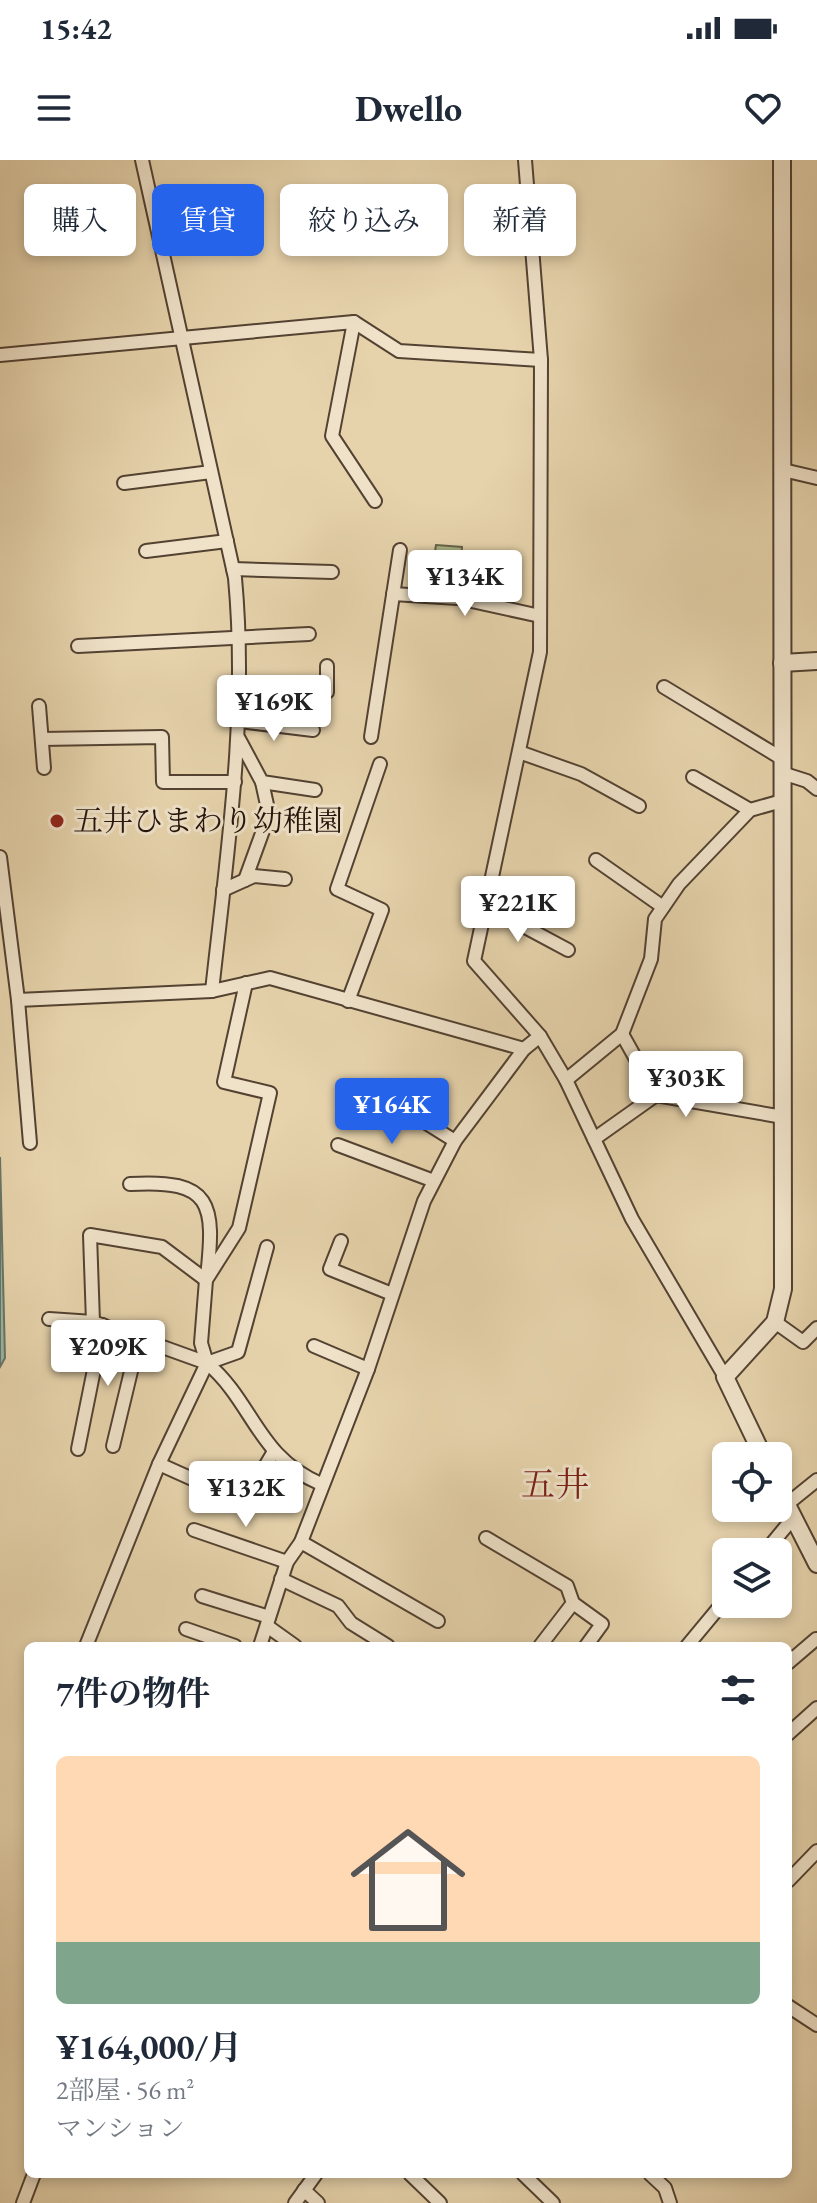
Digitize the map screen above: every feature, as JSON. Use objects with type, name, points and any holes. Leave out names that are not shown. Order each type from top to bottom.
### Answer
[{"type":"street","points":[[142,160],[233,569],[240,635],[239,739],[212,991]]},
{"type":"street","points":[[525,160],[541,360],[540,652],[474,961],[540,1036],[566,1080],[632,1219],[725,1377],[756,1442]]},
{"type":"street","points":[[725,1377],[775,1322],[783,1289],[782,160]]},
{"type":"street","points":[[354,322],[332,436],[375,501]]},
{"type":"street","points":[[0,355],[354,322],[399,351],[541,360]]},
{"type":"street","points":[[783,470],[817,478]]},
{"type":"street","points":[[124,483],[211,472]]},
{"type":"street","points":[[146,551],[227,541]]},
{"type":"street","points":[[371,737],[400,550]]},
{"type":"street","points":[[233,569],[332,572]]},
{"type":"street","points":[[393,594],[458,598],[540,616]]},
{"type":"street","points":[[78,646],[240,635],[309,634]]},
{"type":"street","points":[[782,663],[817,661]]},
{"type":"street","points":[[240,685],[327,692],[327,666]]},
{"type":"street","points":[[664,687],[817,789]]},
{"type":"street","points":[[39,706],[44,768]]},
{"type":"street","points":[[239,721],[313,730]]},
{"type":"street","points":[[42,739],[162,737],[163,782],[235,782]]},
{"type":"street","points":[[239,739],[262,782],[269,814],[245,880]]},
{"type":"street","points":[[519,752],[581,774],[639,806]]},
{"type":"street","points":[[348,1001],[382,910],[337,889],[380,764]]},
{"type":"street","points":[[693,777],[750,810]]},
{"type":"street","points":[[262,782],[315,790]]},
{"type":"street","points":[[566,1080],[622,1034],[651,959],[655,919],[679,884],[750,810],[782,801]]},
{"type":"street","points":[[0,857],[18,1000],[30,1143]]},
{"type":"street","points":[[596,860],[663,907]]},
{"type":"street","points":[[223,890],[254,876],[285,879]]},
{"type":"street","points":[[486,906],[568,950]]},
{"type":"street","points":[[18,1000],[212,991],[270,978],[524,1049]]},
{"type":"street","points":[[206,1280],[239,1228],[270,1093],[224,1082],[246,983]]},
{"type":"street","points":[[622,1034],[656,1095]]},
{"type":"street","points":[[261,1642],[287,1562],[301,1542],[368,1369],[434,1181],[455,1141],[524,1049],[540,1036]]},
{"type":"street","points":[[372,1089],[455,1141]]},
{"type":"street","points":[[594,1139],[656,1095],[783,1117]]},
{"type":"street","points":[[338,1145],[434,1181]]},
{"type":"street","points":[[88,1642],[159,1464],[207,1363],[201,1343],[211,1217],[202,1199],[188,1187],[130,1184]]},
{"type":"street","points":[[78,1449],[98,1324],[90,1235],[162,1247],[206,1280]]},
{"type":"street","points":[[341,1241],[330,1269],[392,1294]]},
{"type":"street","points":[[207,1363],[238,1352],[267,1247]]},
{"type":"street","points":[[49,1319],[98,1324],[207,1363],[220,1374],[273,1453],[295,1473],[321,1484]]},
{"type":"street","points":[[775,1322],[803,1342],[817,1328]]},
{"type":"street","points":[[113,1446],[139,1338]]},
{"type":"street","points":[[314,1346],[368,1369]]},
{"type":"street","points":[[159,1464],[228,1495],[251,1490],[273,1453]]},
{"type":"street","points":[[792,1510],[817,1480]]},
{"type":"street","points":[[792,1516],[817,1564]]},
{"type":"street","points":[[194,1530],[287,1562]]},
{"type":"street","points":[[486,1538],[567,1586],[573,1603],[602,1624],[591,1642]]},
{"type":"street","points":[[301,1542],[438,1621]]},
{"type":"street","points":[[281,1579],[338,1606],[351,1623],[382,1642]]},
{"type":"street","points":[[202,1596],[268,1622],[290,1642]]},
{"type":"street","points":[[543,1642],[573,1603]]},
{"type":"street","points":[[690,1642],[712,1616]]},
{"type":"street","points":[[186,1629],[223,1642]]},
{"type":"street","points":[[792,1660],[816,1639]]},
{"type":"street","points":[[792,1730],[817,1708]]},
{"type":"street","points":[[792,1877],[817,1851]]},
{"type":"street","points":[[792,2009],[817,2025]]},
{"type":"street","points":[[23,2203],[32,2178]]},
{"type":"street","points":[[295,2203],[313,2178]]},
{"type":"street","points":[[414,2178],[440,2203]]},
{"type":"street","points":[[527,2178],[553,2203]]},
{"type":"street","points":[[654,2178],[665,2188],[670,2203]]},
{"type":"street","points":[[304,2190],[318,2203]]},
{"type":"green space","points":[[436,545],[462,547],[458,598],[428,596]]},
{"type":"shaded area","points":[[0,1157],[5,1358],[0,1367]]},
{"type":"place","name":"五井ひまわり幼稚園","points":[[57,821]]},
{"type":"district","name":"五井","points":[[555,1484]]}]
